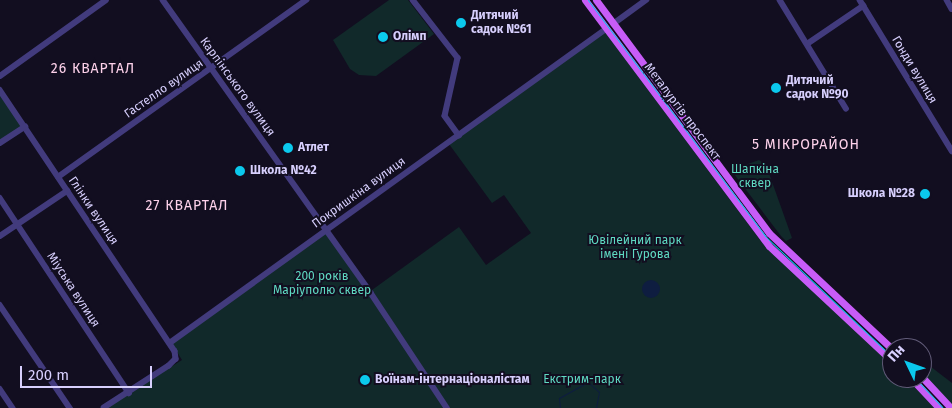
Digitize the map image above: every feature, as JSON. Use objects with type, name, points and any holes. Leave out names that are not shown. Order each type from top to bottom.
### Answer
[{"type":"main road","name":"Металургів проспект","points":[[585,0],[766,242],[882,352]]},
{"type":"main road","name":"Металургів проспект","points":[[596,0],[776,240],[882,340]]},
{"type":"main road","name":"Покришкіна вулиця","points":[[606,29],[613,24]]},
{"type":"main road","points":[[920,388],[939,408]]},
{"type":"main road","points":[[932,388],[951,408]]},
{"type":"street","points":[[0,76],[106,0]]},
{"type":"street","name":"Карпінського вулиця","points":[[163,0],[327,230],[447,408]]},
{"type":"street","name":"Гастелло вулиця","points":[[58,177],[306,0]]},
{"type":"street","points":[[413,0],[458,58],[445,116],[459,135]]},
{"type":"street","name":"Покришкіна вулиця","points":[[613,24],[646,0]]},
{"type":"street","points":[[780,0],[846,108]]},
{"type":"street","name":"Гонди вулиця","points":[[860,0],[952,151]]},
{"type":"street","points":[[947,0],[952,9]]},
{"type":"street","points":[[807,44],[863,6]]},
{"type":"street","name":"Покришкіна вулиця","points":[[170,342],[606,29]]},
{"type":"street","name":"Глінки вулиця","points":[[0,90],[170,342]]},
{"type":"street","points":[[0,143],[24,127]]},
{"type":"street","points":[[0,236],[68,191]]},
{"type":"street","name":"Міуська вулиця","points":[[0,198],[129,393]]},
{"type":"street","points":[[0,305],[70,408]]},
{"type":"street","points":[[104,408],[174,362],[176,355],[170,342]]},
{"type":"street","points":[[0,389],[13,408]]},
{"type":"green space","name":"Олімп","points":[[389,0],[408,0],[434,34],[376,76],[359,75],[350,69],[333,40]]},
{"type":"green space","name":"Ювілейний парк імені Гурова","points":[[605,32],[760,240],[882,356],[882,388],[916,388],[935,408],[449,408],[372,290],[459,227],[486,265],[531,233],[504,195],[492,203],[449,144]]},
{"type":"green space","points":[[0,93],[23,127],[0,142]]},
{"type":"green space","name":"Шапкіна сквер","points":[[759,160],[766,165],[792,238],[786,241],[731,170]]},
{"type":"green space","name":"200 років Маріуполю сквер","points":[[327,230],[447,408],[104,408],[182,360],[171,342]]},
{"type":"green space","points":[[932,368],[952,383],[952,405],[932,384]]},
{"type":"water","points":[[651,280],[657,283],[660,289],[657,295],[651,298],[645,295],[642,289],[645,283]]},
{"type":"waterway","points":[[560,408],[559,398],[588,382],[599,392],[596,408]]},
{"type":"tram line","points":[[588,0],[765,236],[882,347]]},
{"type":"tram line","points":[[924,388],[943,408]]},
{"type":"place","name":"Дитячий садок №61","points":[[461,23]]},
{"type":"place","name":"Олімп","points":[[383,37]]},
{"type":"place","name":"Дитячий садок №90","points":[[776,88]]},
{"type":"place","name":"Атлет","points":[[288,148]]},
{"type":"place","name":"Школа №42","points":[[240,171]]},
{"type":"place","name":"Школа №28","points":[[925,194]]},
{"type":"place","name":"Воїнам-інтернаціоналістам","points":[[365,380]]},
{"type":"district","name":"26 КВАРТАЛ","points":[[93,69]]},
{"type":"district","name":"5 МІКРОРАЙОН","points":[[806,145]]},
{"type":"district","name":"27 КВАРТАЛ","points":[[187,206]]},
{"type":"park label","name":"Екстрим-парк","points":[[582,380]]}]
